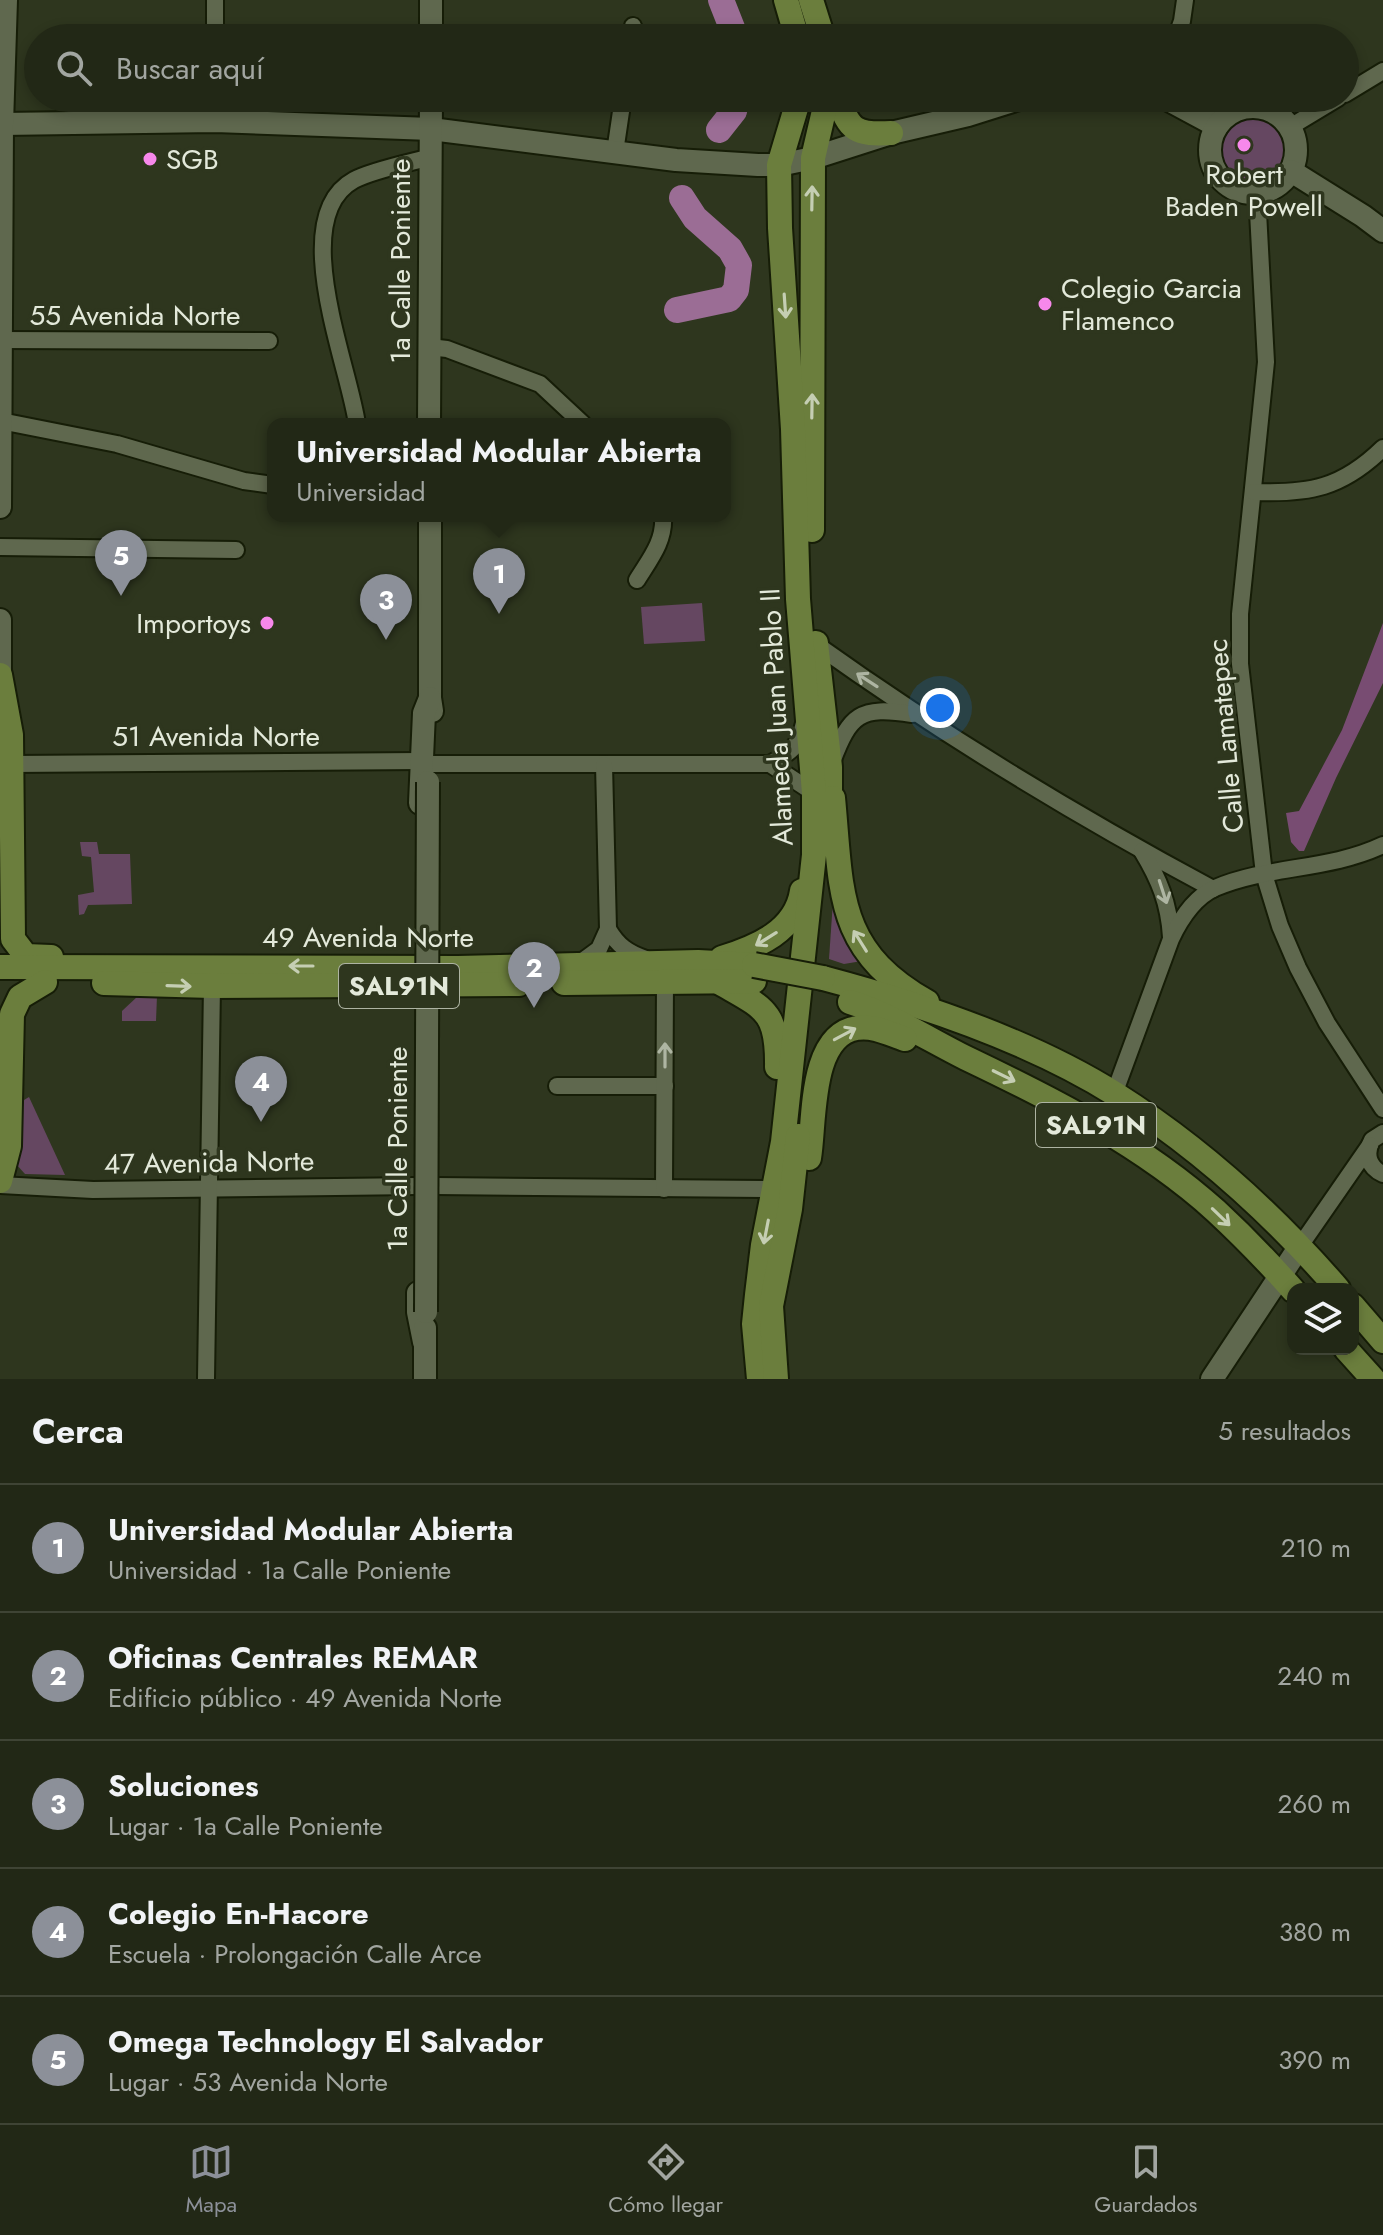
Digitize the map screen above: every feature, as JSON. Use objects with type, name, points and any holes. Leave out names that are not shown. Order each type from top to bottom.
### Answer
[{"type":"main road","points":[[786,0],[793,24]]},
{"type":"main road","points":[[811,0],[819,24]]},
{"type":"main road","name":"Alameda Juan Pablo II","points":[[759,1379],[754,1324],[763,1245],[776,1178],[811,887],[814,793],[798,599],[780,228],[779,165],[795,112]]},
{"type":"main road","name":"Alameda Juan Pablo II","points":[[776,1379],[771,1306],[790,1209],[829,868],[830,767],[817,645],[812,502],[813,158],[824,112]]},
{"type":"main road","points":[[843,112],[852,128],[870,134],[891,133]]},
{"type":"main road","points":[[0,675],[11,735],[15,943],[26,956],[88,958],[107,968]]},
{"type":"main road","points":[[830,767],[846,912],[853,930],[868,954],[892,978],[907,990],[965,1022]]},
{"type":"main road","points":[[776,1178],[775,1028],[756,1003],[707,971],[761,943],[782,929],[794,915],[802,889],[814,793]]},
{"type":"main road","name":"49 Avenida Norte","points":[[458,977],[574,967],[668,972]]},
{"type":"main road","name":"49 Avenida Norte","points":[[4,974],[107,968],[458,977],[707,971],[754,973],[822,986],[892,1008]]},
{"type":"main road","name":"49 Avenida Norte","points":[[4,974],[45,982],[212,986],[378,976]]},
{"type":"main road","points":[[0,1183],[9,1146],[13,1008],[20,997],[45,982]]},
{"type":"main road","name":"SAL91N","points":[[892,1008],[965,1022],[1039,1054],[1114,1094],[1215,1166],[1300,1246],[1333,1283]]},
{"type":"main road","name":"SAL91N","points":[[892,1008],[964,1056],[1085,1119],[1164,1170],[1216,1211],[1286,1283]]},
{"type":"main road","points":[[790,1209],[808,1168],[821,1062],[833,1040],[855,1028],[871,1028],[964,1056]]},
{"type":"main road","points":[[1359,1313],[1383,1341]]},
{"type":"main road","points":[[1351,1355],[1373,1379]]},
{"type":"street","points":[[0,507],[2,124],[6,0]]},
{"type":"street","points":[[215,0],[215,24]]},
{"type":"street","points":[[431,0],[431,24]]},
{"type":"street","points":[[1181,24],[1185,0]]},
{"type":"street","points":[[1359,86],[1383,71]]},
{"type":"street","points":[[2,124],[172,112]]},
{"type":"street","points":[[247,112],[431,129],[676,160],[779,165],[978,112]]},
{"type":"street","name":"1a Calle Poniente","points":[[429,418],[431,112]]},
{"type":"street","points":[[615,152],[621,112]]},
{"type":"street","points":[[1191,112],[1217,126]]},
{"type":"street","points":[[1234,112],[1217,126],[1210,148],[1216,172],[1233,188],[1257,193],[1276,186],[1291,171],[1296,144],[1290,127],[1282,117],[1271,112]]},
{"type":"street","points":[[1290,127],[1315,112]]},
{"type":"street","points":[[356,418],[323,271],[321,240],[325,215],[337,195],[354,180],[431,157]]},
{"type":"street","points":[[1291,171],[1383,231]]},
{"type":"street","name":"Calle Lamatepec","points":[[1257,193],[1266,362],[1240,614],[1240,664],[1264,874],[1280,926],[1298,968],[1327,1023],[1381,1106],[1375,1139]]},
{"type":"street","name":"55 Avenida Norte","points":[[1,340],[269,341]]},
{"type":"street","points":[[429,347],[447,349],[540,384],[577,418]]},
{"type":"street","points":[[1,421],[117,444],[244,481],[267,484]]},
{"type":"street","points":[[1254,492],[1291,493],[1331,485],[1366,465],[1383,448]]},
{"type":"street","name":"1a Calle Poniente","points":[[425,1379],[427,769],[433,713],[430,698],[430,522]]},
{"type":"street","points":[[637,580],[659,545],[664,522]]},
{"type":"street","points":[[0,547],[236,550]]},
{"type":"street","points":[[0,620],[0,720]]},
{"type":"street","points":[[817,645],[918,714],[1080,816],[1213,889]]},
{"type":"street","points":[[830,767],[845,728],[858,717],[886,710],[918,714]]},
{"type":"street","points":[[806,714],[800,741],[770,764],[814,793]]},
{"type":"street","name":"51 Avenida Norte","points":[[12,764],[427,769],[770,764]]},
{"type":"street","points":[[574,967],[599,949],[608,929],[604,765]]},
{"type":"street","name":"1a Calle Poniente","points":[[427,769],[436,782],[427,952]]},
{"type":"street","points":[[1114,1094],[1171,939],[1185,914],[1213,889],[1264,874],[1339,862],[1383,845]]},
{"type":"street","points":[[1141,850],[1161,884],[1171,939]]},
{"type":"street","points":[[608,929],[625,950],[668,972],[664,1189]]},
{"type":"street","points":[[378,976],[427,952],[458,977],[443,995],[427,1006]]},
{"type":"street","name":"1a Calle Poniente","points":[[378,976],[427,1006],[427,1186],[434,1313],[424,1342]]},
{"type":"street","points":[[206,1379],[212,986]]},
{"type":"street","points":[[557,1086],[665,1086]]},
{"type":"street","points":[[1212,1379],[1286,1283],[1300,1246],[1375,1139]]},
{"type":"street","points":[[1375,1139],[1370,1162],[1383,1174]]},
{"type":"street","points":[[1337,1191],[1356,1180],[1383,1174]]},
{"type":"street","name":"47 Avenida Norte","points":[[0,1183],[93,1190],[427,1186],[664,1189],[776,1178]]},
{"type":"shaded area","points":[[1248,118],[1260,118],[1277,127],[1284,138],[1284,162],[1277,173],[1260,182],[1248,182],[1236,177],[1227,168],[1222,156],[1222,144],[1227,132],[1236,123]]},
{"type":"shaded area","points":[[702,603],[705,641],[644,644],[641,607]]},
{"type":"shaded area","points":[[1383,623],[1383,683],[1304,851],[1299,851],[1291,842],[1286,813],[1299,811],[1342,730]]},
{"type":"shaded area","points":[[80,842],[97,842],[99,854],[130,854],[132,904],[88,905],[84,914],[79,915],[78,895],[94,892],[91,857],[82,856]]},
{"type":"shaded area","points":[[834,886],[862,961],[844,964],[829,959]]},
{"type":"shaded area","points":[[138,996],[157,996],[156,1021],[122,1021],[122,1011]]},
{"type":"shaded area","points":[[29,1097],[65,1175],[25,1174],[16,1164],[14,1106]]},
{"type":"waterway","points":[[721,0],[730,24]]},
{"type":"waterway","points":[[719,130],[733,112]]},
{"type":"waterway","points":[[677,310],[729,299],[736,290],[739,265],[730,249],[695,218],[682,198]]},
{"type":"place","name":"Robert Baden Powell","points":[[1244,145]]},
{"type":"place","name":"SGB","points":[[150,159]]},
{"type":"place","name":"Colegio Garcia Flamenco","points":[[1045,304]]},
{"type":"place","name":"Omega Technology El Salvador","points":[[121,596]]},
{"type":"place","name":"Universidad Modular Abierta","points":[[499,614]]},
{"type":"place","name":"Importoys","points":[[267,623]]},
{"type":"place","name":"Soluciones","points":[[386,640]]},
{"type":"place","name":"Oficinas Centrales REMAR","points":[[534,1008]]},
{"type":"place","name":"Colegio En-Hacore","points":[[261,1122]]}]
